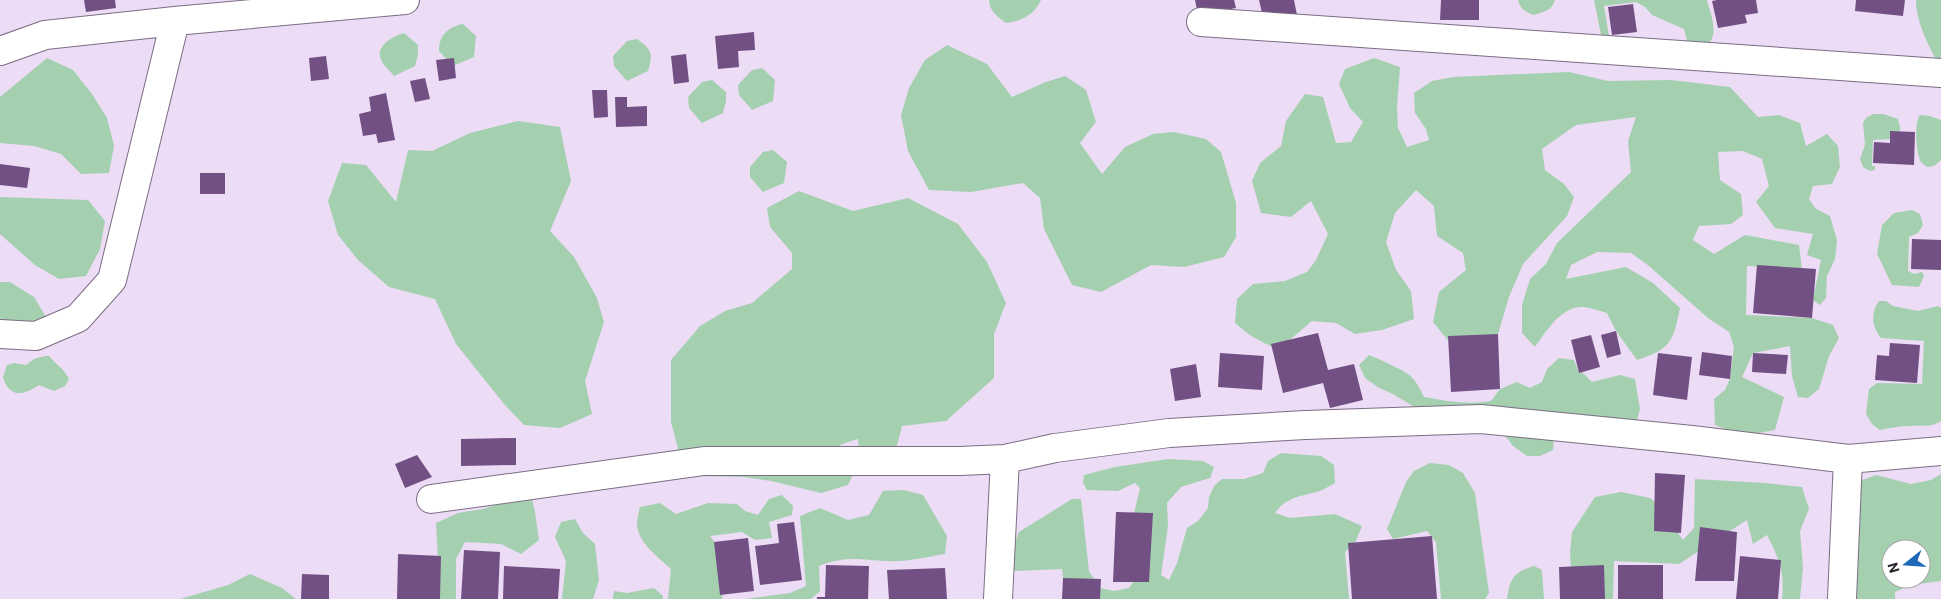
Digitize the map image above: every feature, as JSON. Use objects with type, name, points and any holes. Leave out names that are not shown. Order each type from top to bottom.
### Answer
[{"type":"street","points":[[0,50],[45,36],[175,21],[405,0]]},
{"type":"street","points":[[0,334],[36,336],[78,318],[112,280],[175,21]]},
{"type":"street","points":[[1201,22],[1941,73]]},
{"type":"street","points":[[431,498],[704,461],[960,461],[1005,459],[1055,448],[1168,433],[1306,425],[1481,419],[1692,440],[1848,459],[1941,451]]},
{"type":"street","points":[[998,599],[1005,459]]},
{"type":"street","points":[[1842,599],[1848,459]]},
{"type":"green space","points":[[989,0],[1041,0],[1035,10],[1027,16],[1017,21],[1006,23],[992,11]]},
{"type":"green space","points":[[1518,0],[1555,0],[1552,7],[1544,12],[1533,15],[1522,8]]},
{"type":"green space","points":[[1594,0],[1707,0],[1714,28],[1712,39],[1709,43],[1695,51],[1689,48],[1684,29],[1652,15],[1645,7],[1636,2],[1604,6],[1609,36],[1597,46],[1601,35]]},
{"type":"green space","points":[[1916,0],[1941,0],[1941,59],[1935,58],[1925,37],[1916,7]]},
{"type":"green space","points":[[463,24],[476,36],[474,57],[453,66],[439,51],[439,45],[445,33],[453,27]]},
{"type":"green space","points":[[404,33],[418,45],[418,54],[415,66],[394,76],[382,62],[381,50],[390,39]]},
{"type":"green space","points":[[637,39],[650,52],[650,65],[648,71],[627,81],[614,66],[613,56],[627,41]]},
{"type":"green space","points":[[947,45],[987,64],[1012,97],[1065,76],[1086,90],[1096,122],[1080,143],[1102,174],[1125,147],[1153,134],[1174,132],[1206,139],[1221,152],[1236,203],[1236,237],[1224,257],[1184,267],[1151,265],[1101,292],[1072,285],[1044,229],[1040,198],[1023,183],[971,192],[929,190],[908,151],[901,115],[909,88],[925,60]]},
{"type":"green space","points":[[47,58],[73,70],[92,94],[107,118],[114,146],[109,173],[81,174],[61,154],[34,146],[0,143],[0,97]]},
{"type":"green space","points":[[1374,58],[1400,67],[1397,107],[1398,128],[1407,147],[1429,140],[1426,129],[1415,113],[1414,93],[1432,81],[1453,77],[1569,72],[1608,81],[1671,80],[1730,87],[1758,117],[1779,115],[1800,123],[1806,146],[1827,134],[1838,146],[1840,167],[1832,184],[1813,186],[1809,199],[1816,209],[1830,216],[1837,240],[1835,259],[1827,276],[1826,298],[1820,305],[1813,300],[1821,260],[1807,255],[1813,234],[1775,228],[1756,202],[1769,186],[1762,159],[1743,151],[1718,152],[1720,180],[1741,194],[1743,215],[1731,224],[1699,226],[1693,240],[1714,254],[1745,235],[1799,245],[1802,269],[1747,266],[1746,315],[1812,318],[1833,325],[1839,338],[1829,356],[1819,389],[1808,398],[1798,397],[1792,376],[1790,346],[1753,353],[1742,377],[1784,397],[1775,430],[1742,436],[1715,425],[1714,399],[1725,390],[1730,378],[1734,347],[1729,332],[1708,318],[1649,266],[1631,253],[1597,252],[1571,265],[1566,279],[1626,267],[1653,283],[1680,308],[1675,329],[1669,343],[1664,348],[1637,360],[1616,331],[1607,313],[1584,307],[1576,307],[1569,310],[1555,320],[1535,347],[1522,333],[1522,305],[1530,279],[1546,264],[1557,243],[1631,172],[1628,141],[1636,117],[1576,125],[1542,149],[1545,170],[1564,184],[1574,197],[1567,216],[1523,264],[1509,297],[1498,334],[1475,349],[1455,349],[1433,322],[1439,292],[1466,270],[1463,253],[1437,236],[1434,206],[1416,190],[1395,213],[1386,242],[1396,270],[1411,291],[1414,319],[1382,330],[1355,334],[1336,323],[1312,321],[1278,350],[1251,336],[1235,323],[1237,299],[1253,284],[1285,281],[1307,272],[1316,260],[1328,234],[1311,201],[1291,217],[1261,213],[1252,181],[1260,163],[1281,146],[1286,121],[1305,94],[1323,97],[1336,143],[1351,142],[1363,122],[1350,108],[1339,84],[1345,69]]},
{"type":"green space","points":[[762,68],[775,80],[773,101],[752,110],[739,95],[738,85],[752,70]]},
{"type":"green space","points":[[712,80],[726,92],[726,101],[723,113],[702,123],[689,108],[688,97],[702,82]]},
{"type":"green space","points":[[1873,114],[1883,114],[1898,119],[1900,137],[1873,140],[1872,166],[1875,166],[1875,170],[1870,171],[1863,167],[1860,159],[1865,145],[1863,123],[1866,118]]},
{"type":"green space","points":[[1920,115],[1941,120],[1941,160],[1934,166],[1927,167],[1919,158],[1916,131]]},
{"type":"green space","points":[[518,121],[560,127],[571,181],[550,231],[574,257],[597,298],[604,322],[585,381],[592,414],[560,428],[524,425],[504,404],[456,344],[435,299],[389,287],[358,260],[338,235],[328,201],[342,163],[366,165],[396,202],[408,150],[432,151],[470,133]]},
{"type":"green space","points":[[773,150],[787,162],[784,183],[763,192],[750,177],[750,167],[763,152]]},
{"type":"green space","points":[[799,191],[853,211],[908,198],[958,224],[987,262],[1006,303],[994,334],[994,378],[946,421],[902,426],[893,461],[861,467],[858,439],[842,444],[826,454],[853,474],[848,485],[821,493],[771,481],[744,477],[696,476],[680,456],[671,422],[671,360],[700,326],[725,311],[752,303],[792,269],[792,253],[770,227],[767,208]]},
{"type":"green space","points":[[0,197],[88,200],[105,221],[100,249],[86,276],[59,279],[35,265],[0,234]]},
{"type":"green space","points":[[1912,210],[1920,214],[1923,225],[1918,233],[1909,237],[1908,271],[1914,274],[1922,272],[1924,276],[1919,287],[1892,285],[1877,254],[1882,225],[1894,213]]},
{"type":"green space","points":[[0,282],[10,282],[34,297],[49,322],[21,329],[0,318]]},
{"type":"green space","points":[[1879,301],[1886,301],[1893,306],[1918,311],[1938,306],[1941,308],[1941,421],[1937,423],[1880,430],[1872,424],[1866,414],[1869,389],[1877,383],[1922,384],[1924,341],[1881,338],[1873,320],[1874,310]]},
{"type":"green space","points":[[1369,355],[1411,376],[1424,397],[1465,403],[1491,401],[1500,389],[1517,382],[1530,388],[1542,382],[1547,369],[1559,358],[1574,360],[1579,373],[1582,372],[1592,382],[1620,375],[1635,379],[1640,409],[1636,424],[1554,436],[1553,450],[1540,456],[1527,456],[1513,446],[1503,433],[1418,409],[1379,388],[1365,378],[1359,365]]},
{"type":"green space","points":[[49,356],[67,375],[69,379],[65,386],[54,391],[39,385],[22,393],[13,392],[9,389],[3,377],[7,365],[14,363],[26,365],[34,359]]},
{"type":"green space","points":[[1281,453],[1321,456],[1334,465],[1335,483],[1319,491],[1288,501],[1275,513],[1290,518],[1335,514],[1362,526],[1356,541],[1345,552],[1349,599],[1066,599],[1062,569],[1013,571],[1009,558],[1019,532],[1072,499],[1081,499],[1089,571],[1100,588],[1114,591],[1129,588],[1136,578],[1132,522],[1140,488],[1135,483],[1118,491],[1087,490],[1083,483],[1084,475],[1115,467],[1168,459],[1203,461],[1214,467],[1210,478],[1181,487],[1167,503],[1168,526],[1161,575],[1169,580],[1177,563],[1187,528],[1198,521],[1208,508],[1209,497],[1214,486],[1222,479],[1244,479],[1263,473],[1268,461]]},
{"type":"green space","points":[[1430,463],[1449,465],[1463,473],[1475,493],[1489,593],[1485,599],[1441,599],[1436,542],[1427,531],[1393,539],[1387,529],[1406,482],[1414,471]]},
{"type":"green space","points":[[1941,474],[1941,581],[1931,582],[1931,539],[1881,539],[1881,589],[1902,589],[1895,592],[1895,599],[1833,599],[1860,481],[1876,475],[1911,484],[1931,480]]},
{"type":"green space","points":[[1695,479],[1802,487],[1809,509],[1800,531],[1803,568],[1800,599],[1782,599],[1782,573],[1775,551],[1767,535],[1753,544],[1747,520],[1679,564],[1614,561],[1613,599],[1597,599],[1571,567],[1570,553],[1572,532],[1595,497],[1621,492],[1650,498],[1665,509],[1672,525],[1683,540],[1694,528]]},
{"type":"green space","points":[[904,490],[923,495],[947,536],[945,554],[902,561],[838,560],[819,566],[820,591],[811,599],[744,599],[790,593],[806,586],[800,516],[820,508],[848,520],[869,515],[883,491]]},
{"type":"green space","points":[[782,495],[793,506],[792,515],[769,522],[772,538],[755,540],[742,532],[710,536],[725,556],[725,579],[722,599],[668,599],[671,569],[650,549],[638,531],[637,524],[640,507],[660,503],[676,514],[708,503],[737,504],[745,511],[758,515],[769,499]]},
{"type":"green space","points":[[532,499],[539,540],[521,554],[501,544],[465,542],[456,559],[456,599],[440,599],[436,523],[458,513],[483,509],[507,501]]},
{"type":"green space","points":[[575,519],[583,533],[595,544],[599,580],[593,599],[562,599],[566,561],[555,537],[561,522]]},
{"type":"green space","points":[[1534,566],[1542,570],[1544,599],[1507,599],[1514,577]]},
{"type":"green space","points":[[250,574],[282,588],[296,599],[180,599],[228,585]]},
{"type":"green space","points":[[654,588],[663,596],[663,599],[613,599],[614,591],[627,593]]},
{"type":"building","points":[[84,0],[115,0],[116,8],[86,12]]},
{"type":"building","points":[[1195,0],[1234,0],[1236,8],[1198,15]]},
{"type":"building","points":[[1259,0],[1294,0],[1298,20],[1265,26]]},
{"type":"building","points":[[1441,0],[1479,0],[1479,20],[1440,20]]},
{"type":"building","points":[[1756,0],[1758,13],[1745,15],[1747,23],[1718,28],[1712,1]]},
{"type":"building","points":[[1856,0],[1905,0],[1903,16],[1855,11]]},
{"type":"building","points":[[1633,4],[1637,32],[1612,35],[1608,7]]},
{"type":"building","points":[[754,32],[755,50],[738,51],[739,67],[718,69],[715,36]]},
{"type":"building","points":[[686,54],[689,82],[674,84],[671,56]]},
{"type":"building","points":[[326,56],[329,79],[311,81],[309,58]]},
{"type":"building","points":[[454,58],[456,78],[439,81],[436,60]]},
{"type":"building","points":[[425,78],[430,99],[415,102],[410,81]]},
{"type":"building","points":[[592,90],[607,90],[608,117],[594,118]]},
{"type":"building","points":[[386,93],[395,140],[378,143],[376,134],[363,136],[359,114],[371,111],[369,97]]},
{"type":"building","points":[[615,97],[627,97],[627,107],[647,106],[647,126],[616,127]]},
{"type":"building","points":[[1890,131],[1915,132],[1914,165],[1873,163],[1874,142],[1890,143]]},
{"type":"building","points":[[0,164],[30,168],[27,188],[0,185]]},
{"type":"building","points":[[200,173],[225,173],[225,194],[200,194]]},
{"type":"building","points":[[1912,239],[1941,240],[1941,270],[1911,269]]},
{"type":"building","points":[[1757,265],[1816,269],[1812,318],[1753,313]]},
{"type":"building","points":[[1616,331],[1621,354],[1607,358],[1601,335]]},
{"type":"building","points":[[1318,333],[1328,370],[1354,364],[1363,400],[1330,408],[1323,383],[1283,393],[1271,344]]},
{"type":"building","points":[[1498,334],[1500,389],[1451,392],[1448,336]]},
{"type":"building","points":[[1591,335],[1600,367],[1579,373],[1571,340]]},
{"type":"building","points":[[1890,343],[1920,345],[1917,383],[1875,380],[1877,355],[1889,356]]},
{"type":"building","points":[[1702,352],[1732,356],[1730,379],[1699,375]]},
{"type":"building","points":[[1220,353],[1264,356],[1262,390],[1218,387]]},
{"type":"building","points":[[1658,353],[1692,357],[1687,400],[1653,395]]},
{"type":"building","points":[[1753,353],[1788,355],[1786,374],[1752,372]]},
{"type":"building","points":[[1196,364],[1201,397],[1175,401],[1170,369]]},
{"type":"building","points":[[516,438],[516,465],[461,466],[461,439]]},
{"type":"building","points":[[417,455],[432,477],[405,488],[395,464]]},
{"type":"building","points":[[1655,473],[1685,475],[1681,533],[1654,531]]},
{"type":"building","points":[[1116,512],[1153,513],[1149,582],[1113,582]]},
{"type":"building","points":[[794,522],[802,580],[760,585],[755,546],[779,543],[777,524]]},
{"type":"building","points":[[1700,527],[1737,532],[1734,581],[1695,581]]},
{"type":"building","points":[[1432,536],[1437,599],[1352,599],[1348,543]]},
{"type":"building","points":[[748,538],[754,591],[720,595],[714,542]]},
{"type":"building","points":[[464,550],[500,552],[498,599],[461,599]]},
{"type":"building","points":[[398,554],[441,556],[440,599],[397,599]]},
{"type":"building","points":[[1740,556],[1781,560],[1778,599],[1736,599]]},
{"type":"building","points":[[826,565],[869,566],[868,599],[817,599],[817,597],[825,597]]},
{"type":"building","points":[[1604,565],[1605,599],[1560,599],[1559,567]]},
{"type":"building","points":[[1618,565],[1663,565],[1663,599],[1618,599]]},
{"type":"building","points":[[504,566],[560,569],[558,599],[503,599]]},
{"type":"building","points":[[945,568],[947,599],[889,599],[887,570]]},
{"type":"building","points":[[302,574],[329,575],[329,599],[301,599]]},
{"type":"building","points":[[1063,578],[1101,579],[1100,599],[1062,599]]}]
